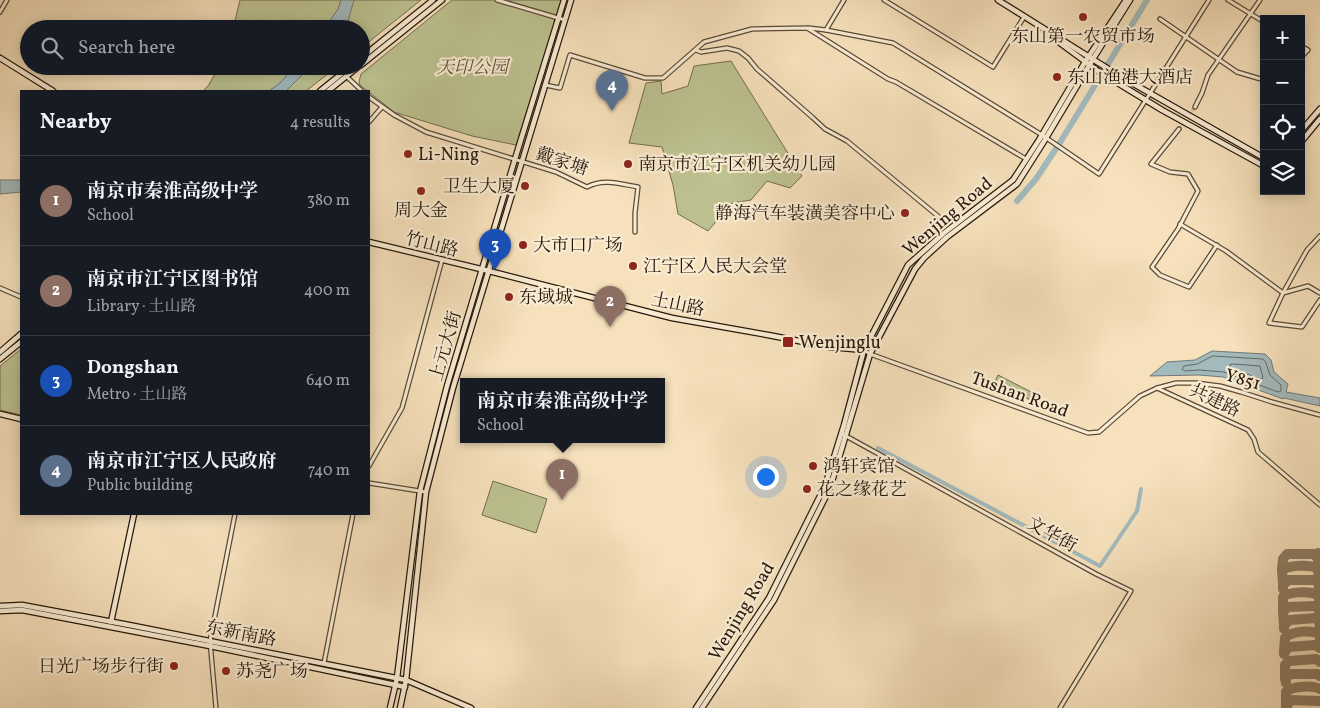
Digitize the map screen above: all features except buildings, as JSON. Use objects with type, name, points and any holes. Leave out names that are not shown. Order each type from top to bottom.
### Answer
[{"type":"main road","points":[[370,51],[433,0]]},
{"type":"main road","points":[[370,57],[442,0]]},
{"type":"main road","name":"上元大街","points":[[390,708],[397,678],[420,491],[447,386],[564,0]]},
{"type":"main road","name":"上元大街","points":[[400,708],[406,680],[426,492],[453,388],[571,0]]},
{"type":"main road","points":[[998,0],[1102,65],[1260,156]]},
{"type":"main road","name":"Wenjing Road","points":[[1091,58],[1126,0]]},
{"type":"main road","name":"Wenjing Road","points":[[696,708],[769,598],[825,486],[844,435],[870,354],[915,269],[947,237],[1017,184],[1087,64],[1130,0]]},
{"type":"main road","points":[[1024,17],[1107,77],[1162,110],[1260,164]]},
{"type":"main road","points":[[0,58],[20,70]]},
{"type":"main road","points":[[27,75],[51,90]]},
{"type":"main road","points":[[321,90],[340,75]]},
{"type":"main road","points":[[329,90],[347,76]]},
{"type":"main road","points":[[1305,126],[1320,109]]},
{"type":"main road","points":[[1305,137],[1320,119]]},
{"type":"main road","name":"Wenjing Road","points":[[702,708],[774,600],[830,488],[864,350],[908,265],[944,233],[1013,180],[1026,160],[1045,137]]},
{"type":"main road","name":"竹山路","points":[[370,242],[489,271]]},
{"type":"main road","name":"土山路","points":[[489,271],[672,318],[768,334],[830,347],[864,350]]},
{"type":"main road","points":[[0,352],[18,343]]},
{"type":"main road","points":[[0,359],[18,343]]},
{"type":"main road","points":[[0,414],[20,419]]},
{"type":"main road","points":[[111,622],[134,515]]},
{"type":"main road","name":"东新南路","points":[[0,606],[22,605],[111,622],[405,687]]},
{"type":"main road","name":"东新南路","points":[[0,611],[22,610],[324,663],[397,678],[406,680],[470,708]]},
{"type":"street","points":[[0,12],[7,0]]},
{"type":"street","points":[[497,0],[565,20]]},
{"type":"street","points":[[826,30],[844,0]]},
{"type":"street","points":[[884,0],[993,67],[1024,17]]},
{"type":"street","points":[[545,84],[560,88],[570,55],[645,78],[664,78],[704,42],[752,29],[807,28],[826,30],[893,42],[1045,137],[1099,174],[1209,0]]},
{"type":"street","points":[[1228,0],[1260,20]]},
{"type":"street","points":[[1195,107],[1208,74],[1260,0]]},
{"type":"street","points":[[1160,19],[1238,72],[1260,79]]},
{"type":"street","points":[[807,28],[888,79],[1026,160]]},
{"type":"street","points":[[696,50],[701,52],[727,48],[739,51],[825,129],[848,141],[939,217]]},
{"type":"street","points":[[347,76],[361,90]]},
{"type":"street","points":[[370,98],[394,115],[426,132],[521,161]]},
{"type":"street","points":[[370,121],[382,107]]},
{"type":"street","points":[[1179,129],[1151,164],[1170,172],[1188,174],[1198,191],[1180,224],[1152,267],[1160,274],[1189,287],[1216,245]]},
{"type":"street","name":"戴家塘","points":[[521,161],[556,172],[587,187],[595,183],[608,181],[638,187],[635,232]]},
{"type":"street","points":[[1180,224],[1216,245],[1283,293]]},
{"type":"street","points":[[1320,236],[1307,250],[1269,323],[1302,327],[1320,300]]},
{"type":"street","points":[[370,464],[402,408],[442,260]]},
{"type":"street","points":[[1283,293],[1308,286],[1320,293]]},
{"type":"street","points":[[0,288],[20,297]]},
{"type":"street","name":"Tushan Road","points":[[864,350],[870,354],[1088,433],[1099,432],[1140,396],[1157,388]]},
{"type":"street","name":"Y851","points":[[1157,388],[1176,383],[1220,386],[1320,415]]},
{"type":"street","name":"共建路","points":[[1157,388],[1248,430],[1254,439],[1258,452],[1320,505]]},
{"type":"street","name":"文华街","points":[[844,435],[1096,574],[1131,591],[1060,708]]},
{"type":"street","points":[[370,483],[426,492]]},
{"type":"street","points":[[216,708],[210,643],[235,515]]},
{"type":"street","points":[[324,663],[353,515]]},
{"type":"green space","points":[[240,0],[421,0],[370,41],[370,20],[235,20]]},
{"type":"green space","name":"天印公园","points":[[452,0],[562,0],[516,145],[472,136],[394,112],[370,93],[370,90],[366,90],[360,85],[361,75],[370,75],[370,67]]},
{"type":"green space","points":[[731,61],[802,176],[790,188],[767,181],[751,200],[732,203],[708,231],[678,214],[673,185],[662,147],[629,143],[646,83],[661,81],[662,94],[688,86],[694,66]]},
{"type":"green space","points":[[215,75],[326,75],[307,90],[204,90]]},
{"type":"green space","points":[[20,350],[20,415],[0,410],[0,366]]},
{"type":"green space","points":[[998,375],[1041,397],[1038,404],[995,382]]},
{"type":"green space","points":[[493,481],[547,499],[536,533],[482,515]]},
{"type":"water","points":[[341,0],[354,0],[348,20],[330,20],[338,9]]},
{"type":"water","points":[[287,75],[302,75],[287,90],[270,90]]},
{"type":"water","points":[[0,180],[20,180],[20,192],[0,194]]},
{"type":"water","points":[[1212,351],[1265,354],[1271,360],[1274,372],[1288,384],[1286,392],[1320,398],[1320,406],[1283,399],[1223,377],[1199,375],[1150,376],[1167,362],[1195,360]]},
{"type":"waterway","points":[[1017,201],[1036,179],[1061,141],[1147,0]]},
{"type":"waterway","points":[[878,448],[1100,566],[1137,511],[1141,489]]},
{"type":"taxiway","points":[[1318,553],[1320,639]]},
{"type":"taxiway","points":[[1282,570],[1283,559],[1287,554],[1313,554],[1318,558]]},
{"type":"taxiway","points":[[1283,584],[1282,570],[1286,568],[1306,566],[1318,569]]},
{"type":"taxiway","points":[[1283,589],[1283,584],[1289,580],[1315,580],[1319,583]]},
{"type":"taxiway","points":[[1283,611],[1283,597],[1286,595],[1301,592],[1319,596]]},
{"type":"taxiway","points":[[1284,625],[1283,611],[1288,607],[1315,606],[1319,609]]},
{"type":"taxiway","points":[[1284,629],[1284,625],[1290,620],[1316,618],[1320,623]]},
{"type":"taxiway","points":[[1284,652],[1285,638],[1292,634],[1307,631],[1320,635]]},
{"type":"taxiway","points":[[1284,654],[1289,647],[1315,645],[1320,648]]},
{"type":"taxiway","points":[[1285,679],[1285,665],[1289,661],[1316,659],[1320,662]]},
{"type":"taxiway","points":[[1286,683],[1287,677],[1292,674],[1317,674],[1320,676]]},
{"type":"taxiway","points":[[1286,706],[1286,692],[1289,690],[1303,687],[1320,689]]},
{"type":"taxiway","points":[[1286,708],[1290,700],[1320,701]]},
{"type":"tunnel","points":[[1179,129],[1195,107]]},
{"type":"place","name":"东山第一农贸市场","points":[[1083,17]]},
{"type":"place","name":"东山渔港大酒店","points":[[1057,77]]},
{"type":"place","name":"南京市江宁区人民政府","points":[[612,111]]},
{"type":"place","name":"Li-Ning","points":[[408,154]]},
{"type":"place","name":"南京市江宁区机关幼儿园","points":[[628,164]]},
{"type":"place","name":"卫生大厦","points":[[525,186]]},
{"type":"place","name":"周大金","points":[[421,191]]},
{"type":"place","name":"静海汽车装潢美容中心","points":[[905,213]]},
{"type":"place","name":"大市口广场","points":[[523,245]]},
{"type":"place","name":"江宁区人民大会堂","points":[[633,266]]},
{"type":"place","name":"Dongshan","points":[[495,270]]},
{"type":"place","name":"东域城","points":[[509,297]]},
{"type":"place","name":"南京市江宁区图书馆","points":[[610,327]]},
{"type":"place","name":"Wenjinglu","points":[[788,342]]},
{"type":"place","name":"鸿轩宾馆","points":[[813,466]]},
{"type":"place","name":"花之缘花艺","points":[[807,489]]},
{"type":"place","name":"南京市秦淮高级中学","points":[[562,500]]},
{"type":"place","name":"日光广场步行街","points":[[174,666]]},
{"type":"place","name":"苏尧广场","points":[[226,671]]}]
